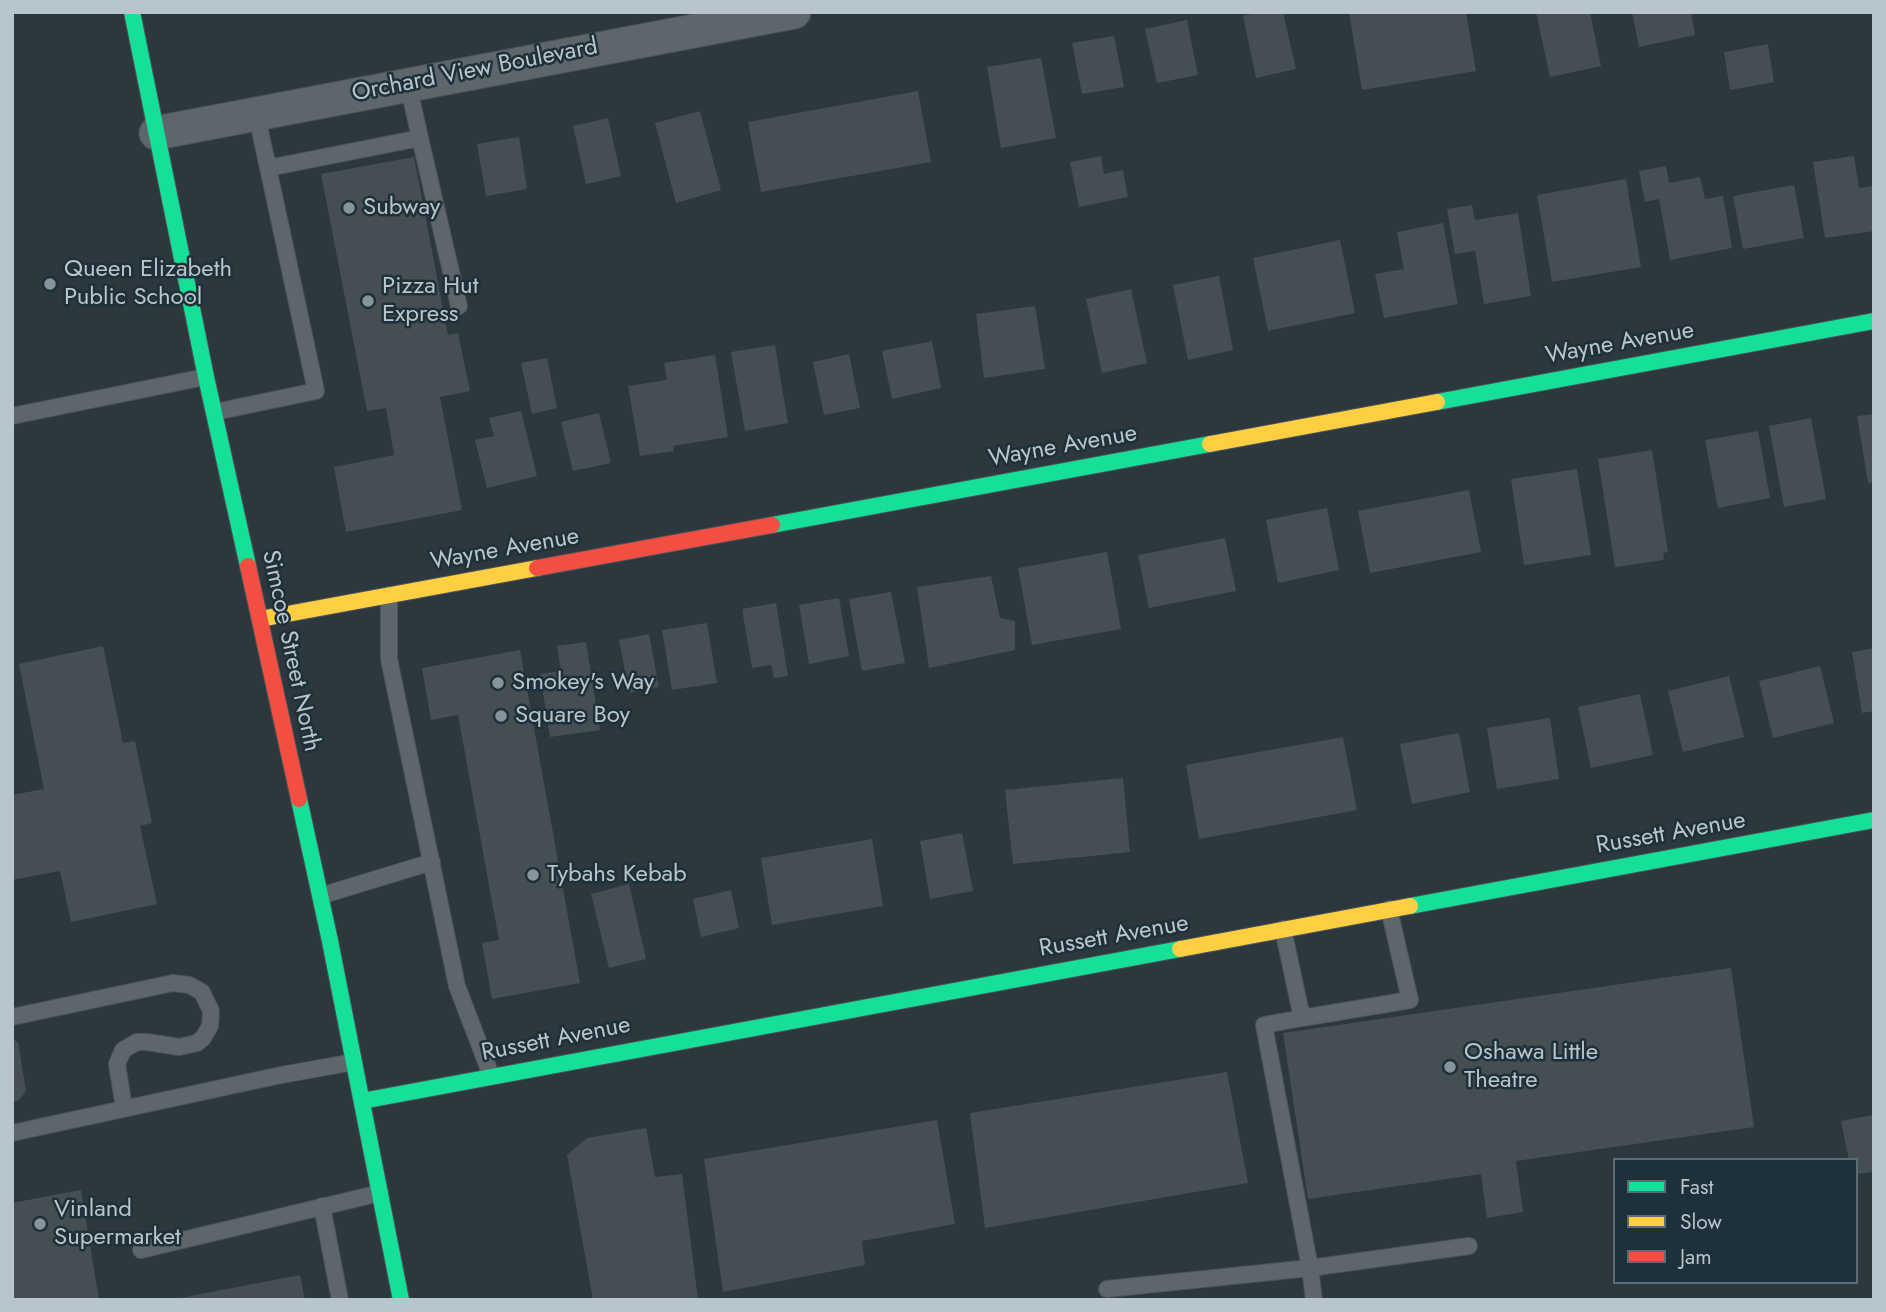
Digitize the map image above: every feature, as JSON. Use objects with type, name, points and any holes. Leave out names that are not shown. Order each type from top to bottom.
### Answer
[{"type":"street","name":"Simcoe Street North","points":[[132,12],[206,377],[320,896],[401,1300]]},
{"type":"street","name":"Orchard View Boulevard","points":[[156,132],[794,12]]},
{"type":"street","name":"Wayne Avenue","points":[[260,619],[1874,321]]},
{"type":"street","name":"Russett Avenue","points":[[362,1101],[1874,820]]},
{"type":"lane","points":[[408,84],[458,306]]},
{"type":"lane","points":[[215,412],[316,391],[256,112]]},
{"type":"lane","points":[[268,168],[420,138]]},
{"type":"lane","points":[[12,416],[206,377]]},
{"type":"lane","points":[[389,595],[388,659],[457,986],[491,1075]]},
{"type":"lane","points":[[320,896],[432,863]]},
{"type":"lane","points":[[1314,1300],[1264,1025],[1410,1000],[1389,909]]},
{"type":"lane","points":[[1283,929],[1302,1018]]},
{"type":"lane","points":[[12,1017],[173,983],[189,985],[202,992],[211,1012],[211,1026],[197,1043],[179,1047],[137,1042],[123,1050],[117,1064],[124,1108]]},
{"type":"lane","points":[[12,1133],[354,1062]]},
{"type":"lane","points":[[141,1250],[380,1194]]},
{"type":"lane","points":[[322,1206],[340,1300]]},
{"type":"lane","points":[[1107,1290],[1310,1268],[1468,1246]]},
{"type":"building","points":[[1260,12],[1283,12],[1296,69],[1256,78],[1243,16]]},
{"type":"building","points":[[1349,12],[1466,12],[1476,71],[1362,90]]},
{"type":"building","points":[[1536,12],[1590,12],[1601,66],[1550,77]]},
{"type":"building","points":[[1632,12],[1691,12],[1695,35],[1639,47]]},
{"type":"building","points":[[1187,20],[1198,75],[1157,83],[1145,29]]},
{"type":"building","points":[[1114,36],[1124,87],[1082,94],[1072,43]]},
{"type":"building","points":[[1768,44],[1774,82],[1730,90],[1724,52]]},
{"type":"building","points":[[1041,58],[1056,138],[1001,148],[987,67]]},
{"type":"building","points":[[918,91],[931,162],[761,192],[748,122]]},
{"type":"building","points":[[700,111],[721,190],[676,203],[655,123]]},
{"type":"building","points":[[608,118],[621,176],[586,184],[573,126]]},
{"type":"building","points":[[519,137],[527,189],[486,196],[477,144]]},
{"type":"building","points":[[1101,156],[1104,174],[1123,170],[1128,197],[1079,207],[1070,162]]},
{"type":"building","points":[[1854,156],[1859,188],[1874,186],[1874,231],[1825,238],[1813,162]]},
{"type":"building","points":[[414,157],[448,335],[458,333],[470,391],[440,397],[462,510],[346,532],[334,467],[394,455],[386,408],[367,411],[321,174]]},
{"type":"building","points":[[1666,166],[1669,183],[1700,177],[1705,199],[1723,196],[1732,248],[1670,260],[1659,199],[1645,202],[1639,171]]},
{"type":"building","points":[[1626,179],[1641,267],[1552,282],[1537,195]]},
{"type":"building","points":[[1794,185],[1804,238],[1743,249],[1733,196]]},
{"type":"building","points":[[1472,205],[1475,220],[1518,213],[1531,296],[1484,304],[1475,251],[1455,254],[1447,209]]},
{"type":"building","points":[[1443,223],[1458,304],[1384,318],[1375,274],[1404,269],[1397,232]]},
{"type":"building","points":[[1340,240],[1355,313],[1268,331],[1253,258]]},
{"type":"building","points":[[1219,276],[1233,350],[1188,360],[1173,285]]},
{"type":"building","points":[[1131,289],[1147,363],[1102,373],[1086,299]]},
{"type":"building","points":[[1035,306],[1045,369],[984,378],[976,314]]},
{"type":"building","points":[[932,341],[941,388],[892,399],[882,351]]},
{"type":"building","points":[[775,345],[788,423],[745,431],[731,352]]},
{"type":"building","points":[[849,354],[860,408],[824,415],[813,362]]},
{"type":"building","points":[[715,355],[728,437],[673,446],[674,451],[640,456],[628,386],[667,380],[664,363]]},
{"type":"building","points":[[547,358],[557,408],[532,414],[521,363]]},
{"type":"building","points":[[521,411],[537,476],[487,488],[475,440],[494,436],[489,418]]},
{"type":"building","points":[[599,413],[611,463],[573,471],[561,422]]},
{"type":"building","points":[[1874,414],[1874,482],[1868,483],[1857,416]]},
{"type":"building","points":[[1811,418],[1826,499],[1784,507],[1769,426]]},
{"type":"building","points":[[1758,431],[1770,498],[1718,508],[1705,440]]},
{"type":"building","points":[[1652,450],[1668,552],[1663,553],[1664,560],[1615,567],[1598,459]]},
{"type":"building","points":[[1577,469],[1591,555],[1524,565],[1511,479]]},
{"type":"building","points":[[1469,490],[1481,552],[1370,573],[1358,511]]},
{"type":"building","points":[[1327,508],[1339,570],[1278,583],[1266,520]]},
{"type":"building","points":[[1225,538],[1236,591],[1149,608],[1138,555]]},
{"type":"building","points":[[1107,552],[1121,629],[1032,645],[1018,568]]},
{"type":"building","points":[[991,576],[1000,618],[1015,621],[1015,650],[929,668],[917,587]]},
{"type":"building","points":[[891,592],[905,663],[862,671],[849,599]]},
{"type":"building","points":[[839,598],[849,656],[809,664],[799,605]]},
{"type":"building","points":[[776,603],[788,676],[774,678],[771,665],[752,668],[742,609]]},
{"type":"building","points":[[707,623],[717,683],[672,690],[662,630]]},
{"type":"building","points":[[649,634],[659,687],[629,693],[619,640]]},
{"type":"building","points":[[586,642],[600,730],[550,737],[540,674],[561,671],[557,646]]},
{"type":"building","points":[[103,646],[123,743],[135,741],[152,823],[140,826],[157,904],[71,922],[60,871],[12,880],[12,795],[44,789],[19,664]]},
{"type":"building","points":[[1874,648],[1874,711],[1862,713],[1852,652]]},
{"type":"building","points":[[520,650],[580,983],[492,999],[482,943],[499,940],[458,715],[431,720],[422,668]]},
{"type":"building","points":[[1820,666],[1834,723],[1773,738],[1759,681]]},
{"type":"building","points":[[1729,676],[1744,737],[1683,752],[1668,691]]},
{"type":"building","points":[[1640,694],[1653,755],[1591,768],[1578,707]]},
{"type":"building","points":[[1550,718],[1559,779],[1497,789],[1487,728]]},
{"type":"building","points":[[1459,733],[1470,792],[1412,804],[1400,744]]},
{"type":"building","points":[[1343,737],[1357,810],[1199,839],[1186,765]]},
{"type":"building","points":[[1123,778],[1130,852],[1013,864],[1005,790]]},
{"type":"building","points":[[962,833],[973,891],[930,899],[920,841]]},
{"type":"building","points":[[872,839],[883,906],[772,925],[761,858]]},
{"type":"building","points":[[629,884],[646,959],[609,968],[591,894]]},
{"type":"building","points":[[731,890],[739,928],[701,937],[693,899]]},
{"type":"building","points":[[1731,968],[1754,1127],[1516,1161],[1523,1212],[1487,1218],[1481,1174],[1308,1199],[1283,1033]]},
{"type":"building","points":[[12,1039],[18,1042],[26,1091],[19,1100],[12,1102]]},
{"type":"building","points":[[1227,1072],[1248,1183],[985,1228],[970,1113]]},
{"type":"building","points":[[1874,1115],[1874,1172],[1858,1174],[1858,1158],[1849,1158],[1841,1121]]},
{"type":"building","points":[[937,1120],[955,1224],[862,1241],[865,1265],[723,1292],[704,1159]]},
{"type":"building","points":[[646,1128],[655,1177],[682,1174],[698,1300],[593,1300],[567,1155],[587,1138]]},
{"type":"building","points":[[81,1190],[99,1300],[12,1300],[12,1203]]},
{"type":"building","points":[[300,1275],[305,1300],[180,1300],[180,1298]]},
{"type":"traffic: fast","points":[[132,12],[206,377],[248,566]]},
{"type":"traffic: fast","points":[[1437,402],[1874,321]]},
{"type":"traffic: fast","points":[[772,525],[1210,444]]},
{"type":"traffic: fast","points":[[299,799],[401,1300]]},
{"type":"traffic: fast","points":[[1410,906],[1874,820]]},
{"type":"traffic: fast","points":[[362,1101],[1180,949]]},
{"type":"traffic: slow","points":[[1210,444],[1437,402]]},
{"type":"traffic: slow","points":[[260,619],[537,568]]},
{"type":"traffic: slow","points":[[1180,949],[1410,906]]},
{"type":"traffic: jam","points":[[537,568],[772,525]]},
{"type":"traffic: jam","points":[[248,566],[299,799]]},
{"type":"place","name":"Subway","points":[[349,208]]},
{"type":"place","name":"Queen Elizabeth Public School","points":[[50,284]]},
{"type":"place","name":"Pizza Hut Express","points":[[368,301]]},
{"type":"place","name":"Smokey's Way","points":[[498,683]]},
{"type":"place","name":"Square Boy","points":[[501,716]]},
{"type":"place","name":"Tybahs Kebab","points":[[533,875]]},
{"type":"place","name":"Oshawa Little Theatre","points":[[1450,1067]]},
{"type":"place","name":"Vinland Supermarket","points":[[40,1224]]}]
